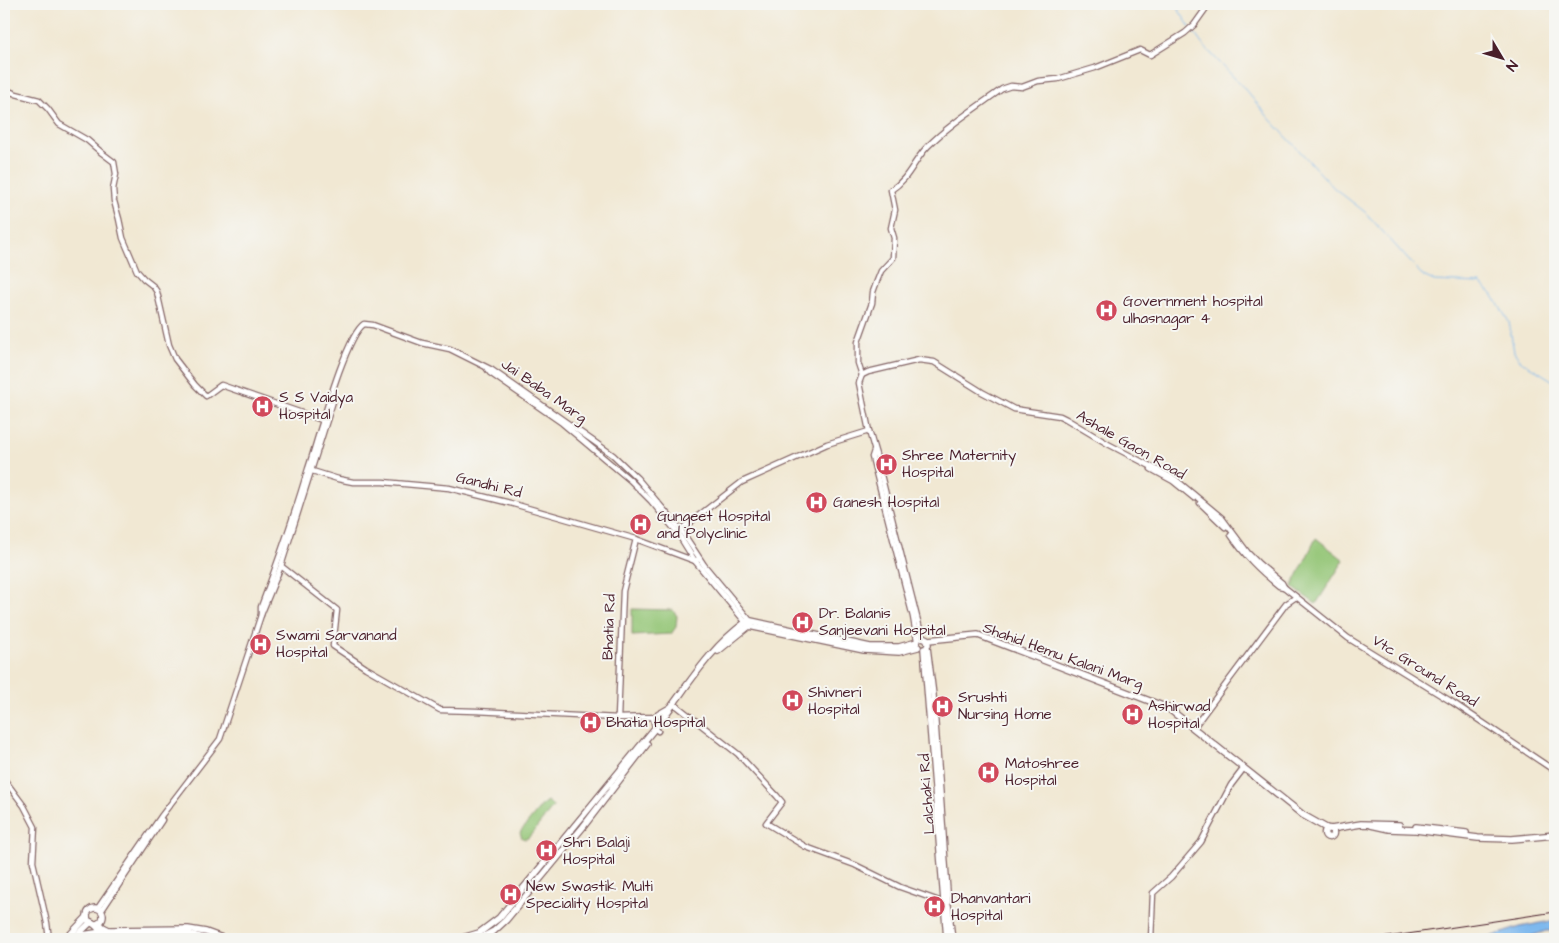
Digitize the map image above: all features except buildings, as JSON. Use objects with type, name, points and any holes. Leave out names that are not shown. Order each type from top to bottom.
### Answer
[{"type":"main road","name":"Shahid Hemu Kalani Marg","points":[[750,624],[864,650],[900,652],[922,643],[978,635],[1168,708],[1303,815],[1329,829],[1360,824],[1378,824],[1434,828],[1479,835],[1482,838],[1512,839],[1555,834]]},
{"type":"main road","points":[[479,939],[494,931],[506,920],[583,827],[710,659],[750,624]]},
{"type":"main road","name":"Lalchaki Rd","points":[[922,643],[938,794],[947,939]]},
{"type":"main road","points":[[459,939],[480,933],[499,918],[657,729]]},
{"type":"main road","name":"Lalchaki Rd","points":[[946,903],[952,939]]},
{"type":"main road","points":[[66,939],[92,922],[104,916],[100,909],[94,908],[89,910],[92,922],[102,932]]},
{"type":"main road","points":[[74,938],[92,922]]},
{"type":"main road","points":[[92,922],[109,930],[188,929],[206,932],[225,939]]},
{"type":"main road","points":[[74,938],[102,932],[118,934],[188,934],[207,939]]},
{"type":"street","points":[[922,643],[882,491],[859,382],[862,375],[858,363],[858,342],[872,303],[876,281],[880,272],[893,258],[894,238],[891,228],[895,210],[891,190],[907,177],[926,148],[941,134],[1002,89],[1011,86],[1022,87],[1038,81],[1058,79],[1095,68],[1140,50],[1150,55],[1186,33],[1209,4]]},
{"type":"street","points":[[4,89],[39,100],[59,124],[87,140],[114,162],[116,174],[113,189],[114,201],[123,238],[137,271],[157,292],[175,359],[194,385],[206,396],[221,385],[325,421],[281,566],[261,615],[220,739],[166,812],[100,909]]},
{"type":"street","name":"Jai Baba Marg","points":[[325,421],[351,349],[359,332],[366,324],[464,355],[486,368],[557,419],[609,461],[679,531],[697,560],[750,624]]},
{"type":"street","name":"Ashale Gaon Road","points":[[862,375],[919,360],[934,362],[982,392],[1014,409],[1066,419],[1174,480],[1217,513],[1248,553],[1282,582],[1284,587]]},
{"type":"street","points":[[679,531],[742,482],[827,444],[869,431]]},
{"type":"street","points":[[261,615],[261,607],[310,470]]},
{"type":"street","name":"Gandhi Rd","points":[[310,470],[338,480],[353,482],[383,482],[449,488],[531,509],[697,560]]},
{"type":"street","name":"Bhatia Rd","points":[[618,718],[623,591],[636,540]]},
{"type":"street","points":[[281,566],[337,610],[333,646],[366,668],[440,710],[618,718],[653,717],[676,705],[738,754],[763,779],[782,802],[766,823],[806,847],[854,865],[900,887],[946,903]]},
{"type":"street","name":"Vtc Ground Road","points":[[1284,587],[1348,638],[1452,702],[1555,771]]},
{"type":"street","points":[[1286,604],[1290,592]]},
{"type":"street","points":[[1194,727],[1286,604],[1296,597]]},
{"type":"street","points":[[653,717],[657,729]]},
{"type":"street","points":[[1151,939],[1153,893],[1171,877],[1201,842],[1232,785],[1244,768]]},
{"type":"street","points":[[4,779],[24,806],[35,827],[33,862],[48,923],[49,939]]},
{"type":"green space","points":[[1316,538],[1344,560],[1316,604],[1292,587]]},
{"type":"green space","points":[[632,609],[673,610],[677,616],[676,627],[671,634],[632,636]]},
{"type":"green space","points":[[547,801],[553,807],[529,837],[526,839],[522,838],[521,831]]},
{"type":"water","points":[[1555,920],[1555,931],[1546,931],[1523,939],[1484,939],[1520,927]]},
{"type":"waterway","points":[[1177,4],[1190,27]]},
{"type":"waterway","points":[[1192,30],[1202,44],[1334,188],[1365,212],[1423,276],[1434,281],[1480,283],[1492,294],[1509,322],[1514,352],[1521,361],[1555,382]]},
{"type":"railway","points":[[1374,939],[1555,912]]},
{"type":"place","name":"Government hospital ulhasnagar 4","points":[[1107,310]]},
{"type":"place","name":"S S Vaidya Hospital","points":[[263,406]]},
{"type":"place","name":"Shree Maternity Hospital","points":[[886,464]]},
{"type":"place","name":"Ganesh Hospital","points":[[817,502]]},
{"type":"place","name":"Gungeet Hospital and Polyclinic","points":[[641,525]]},
{"type":"place","name":"Dr. Balanis Sanjeevani Hospital","points":[[803,622]]},
{"type":"place","name":"Swami Sarvanand Hospital","points":[[260,644]]},
{"type":"place","name":"Shivneri Hospital","points":[[792,701]]},
{"type":"place","name":"Srushti Nursing Home","points":[[942,706]]},
{"type":"place","name":"Ashirwad Hospital","points":[[1132,715]]},
{"type":"place","name":"Bhatia Hospital","points":[[590,722]]},
{"type":"place","name":"Matoshree Hospital","points":[[989,772]]},
{"type":"place","name":"Shri Balaji Hospital","points":[[547,851]]},
{"type":"place","name":"New Swastik Multi Speciality Hospital","points":[[510,895]]},
{"type":"place","name":"Dhanvantari Hospital","points":[[935,907]]}]
